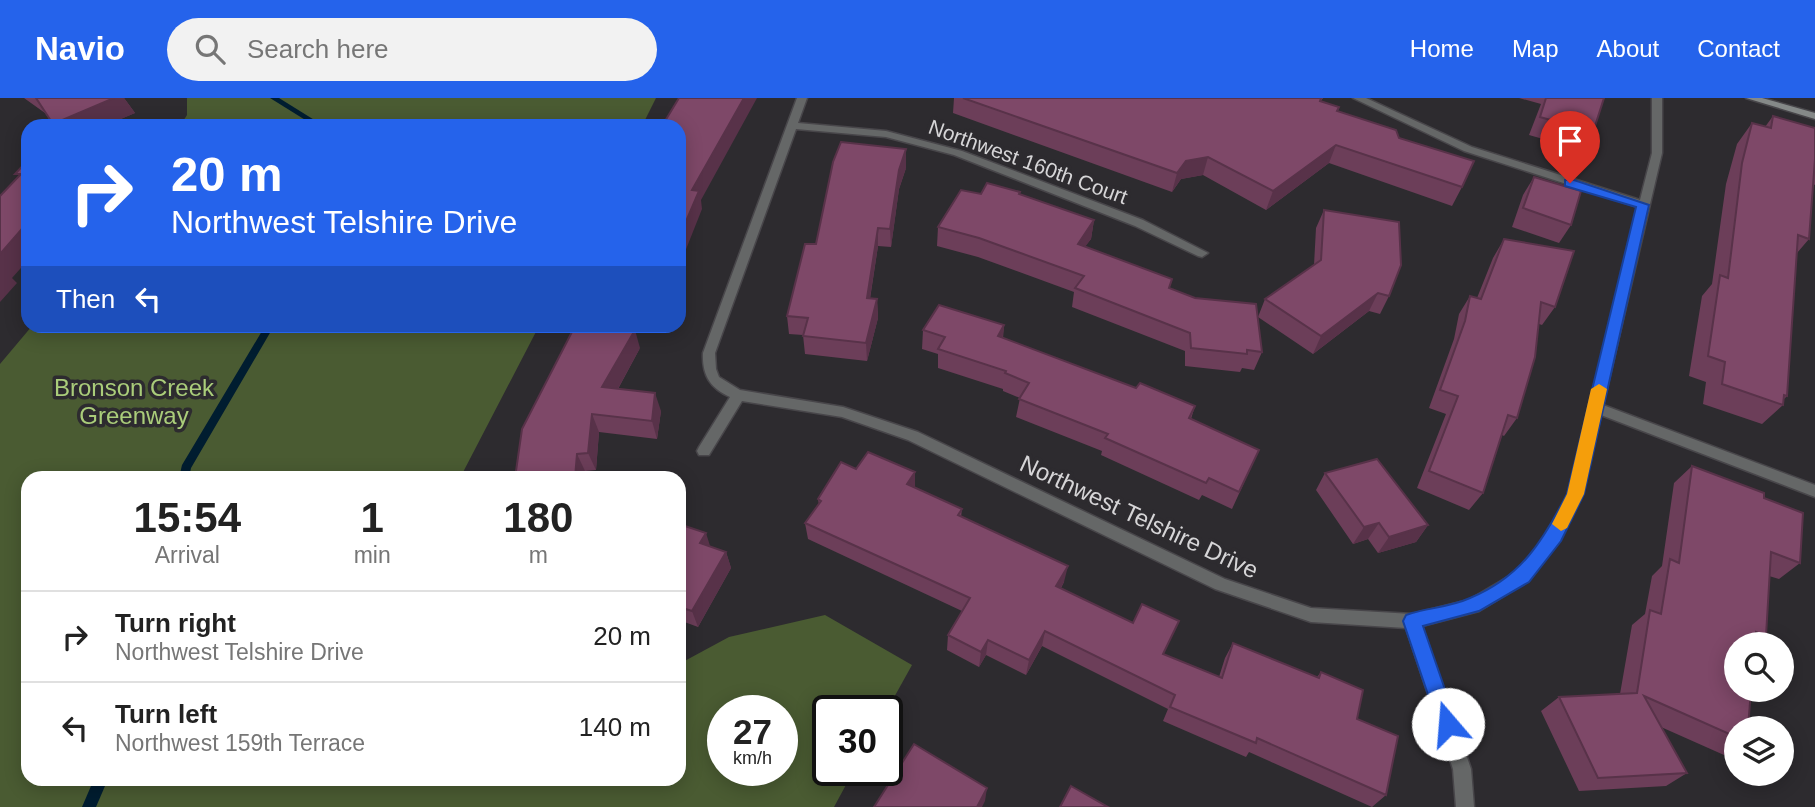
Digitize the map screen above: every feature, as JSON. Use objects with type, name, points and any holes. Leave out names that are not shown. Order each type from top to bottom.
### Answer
[{"type":"main road","points":[[1751,98],[1815,116]]},
{"type":"street","points":[[704,450],[738,395],[722,388],[712,379],[708,368],[709,353],[802,98]]},
{"type":"street","points":[[1358,98],[1468,149],[1643,205]]},
{"type":"street","name":"Northwest Telshire Drive","points":[[738,395],[843,412],[913,436],[1220,584],[1311,615],[1412,621],[1473,606],[1523,576],[1555,536],[1575,494],[1657,153],[1657,98]]},
{"type":"street","name":"Northwest 160th Court","points":[[792,127],[886,134],[958,153],[1139,223],[1202,253]]},
{"type":"street","points":[[1595,407],[1815,491]]},
{"type":"street","points":[[1412,621],[1462,769],[1465,807]]},
{"type":"green space","points":[[187,98],[656,98],[646,119],[184,119]]},
{"type":"green space","name":"Bronson Creek Greenway","points":[[26,333],[535,333],[464,471],[21,471],[21,786],[686,786],[686,660],[729,637],[825,615],[912,665],[895,695],[812,695],[812,786],[845,786],[834,807],[0,807],[0,364]]},
{"type":"building","points":[[36,98],[114,98],[65,119],[50,119]]},
{"type":"building","points":[[679,98],[744,98],[692,190],[699,191],[686,222],[686,119],[666,119]]},
{"type":"building","points":[[963,98],[1321,98],[1320,101],[1339,107],[1337,111],[1396,130],[1399,138],[1474,161],[1462,187],[1336,145],[1273,191],[1208,157],[1186,161],[1177,173]]},
{"type":"building","points":[[1546,98],[1604,98],[1595,126],[1591,125],[1589,131],[1540,117]]},
{"type":"building","points":[[1773,116],[1815,128],[1809,239],[1798,235],[1787,396],[1784,395],[1783,405],[1722,384],[1725,362],[1708,356],[1720,275],[1728,278],[1742,163],[1752,123],[1771,128]]},
{"type":"building","points":[[841,142],[906,149],[899,170],[890,229],[878,228],[867,298],[877,299],[866,343],[803,336],[808,318],[787,316],[805,244],[816,244],[833,162]]},
{"type":"building","points":[[21,174],[21,230],[0,254],[0,196]]},
{"type":"building","points":[[1534,177],[1581,191],[1571,225],[1523,208]]},
{"type":"building","points":[[987,183],[1020,192],[1019,194],[1094,220],[1078,244],[1172,279],[1169,288],[1195,298],[1256,304],[1262,352],[1247,350],[1247,354],[1191,348],[1190,333],[1075,288],[1084,276],[979,238],[938,227],[961,190],[981,194]]},
{"type":"building","points":[[1324,210],[1399,222],[1401,265],[1389,296],[1378,293],[1321,336],[1265,299],[1321,260]]},
{"type":"building","points":[[1504,239],[1574,251],[1555,307],[1541,302],[1535,357],[1517,418],[1508,415],[1483,493],[1429,471],[1458,396],[1440,390],[1465,321],[1470,296],[1481,299]]},
{"type":"building","points":[[939,305],[1004,325],[998,336],[1136,388],[1140,383],[1195,406],[1189,418],[1259,450],[1239,492],[1209,478],[1206,483],[1105,438],[1108,434],[1019,399],[1029,383],[1005,373],[1006,371],[938,349],[945,337],[923,330]]},
{"type":"building","points":[[571,333],[633,333],[602,387],[655,393],[652,421],[592,414],[588,453],[577,454],[576,471],[516,471],[522,429]]},
{"type":"building","points":[[868,452],[915,472],[907,484],[962,509],[958,515],[1068,566],[1056,586],[1133,623],[1142,604],[1179,621],[1163,654],[1222,678],[1233,643],[1319,678],[1321,672],[1363,690],[1357,719],[1398,736],[1386,795],[1257,738],[1256,743],[1170,707],[1175,695],[1045,631],[1029,660],[988,640],[981,652],[948,635],[970,598],[805,523],[821,501],[818,499],[841,462],[856,469]]},
{"type":"building","points":[[1377,459],[1428,525],[1389,537],[1379,523],[1364,527],[1325,473]]},
{"type":"building","points":[[1692,466],[1764,493],[1764,498],[1803,513],[1800,563],[1771,552],[1766,632],[1724,632],[1724,702],[1750,702],[1749,716],[1724,716],[1724,732],[1644,696],[1687,773],[1598,778],[1559,697],[1637,693],[1650,610],[1661,614],[1670,559],[1679,563]]},
{"type":"building","points":[[686,526],[706,533],[700,543],[726,552],[692,611],[686,609]]},
{"type":"building","points":[[914,744],[987,788],[977,807],[874,807],[887,786],[903,786],[903,761]]},
{"type":"building","points":[[1071,786],[1108,807],[1060,807]]},
{"type":"waterway","points":[[274,98],[308,119]]},
{"type":"waterway","points":[[185,471],[265,333]]},
{"type":"waterway","points":[[89,807],[98,786]]},
{"type":"slow traffic","points":[[1561,524],[1575,494],[1599,389]]},
{"type":"route","points":[[1448,724],[1412,621],[1473,606],[1523,576],[1555,536],[1575,494],[1643,205],[1570,183]]}]
